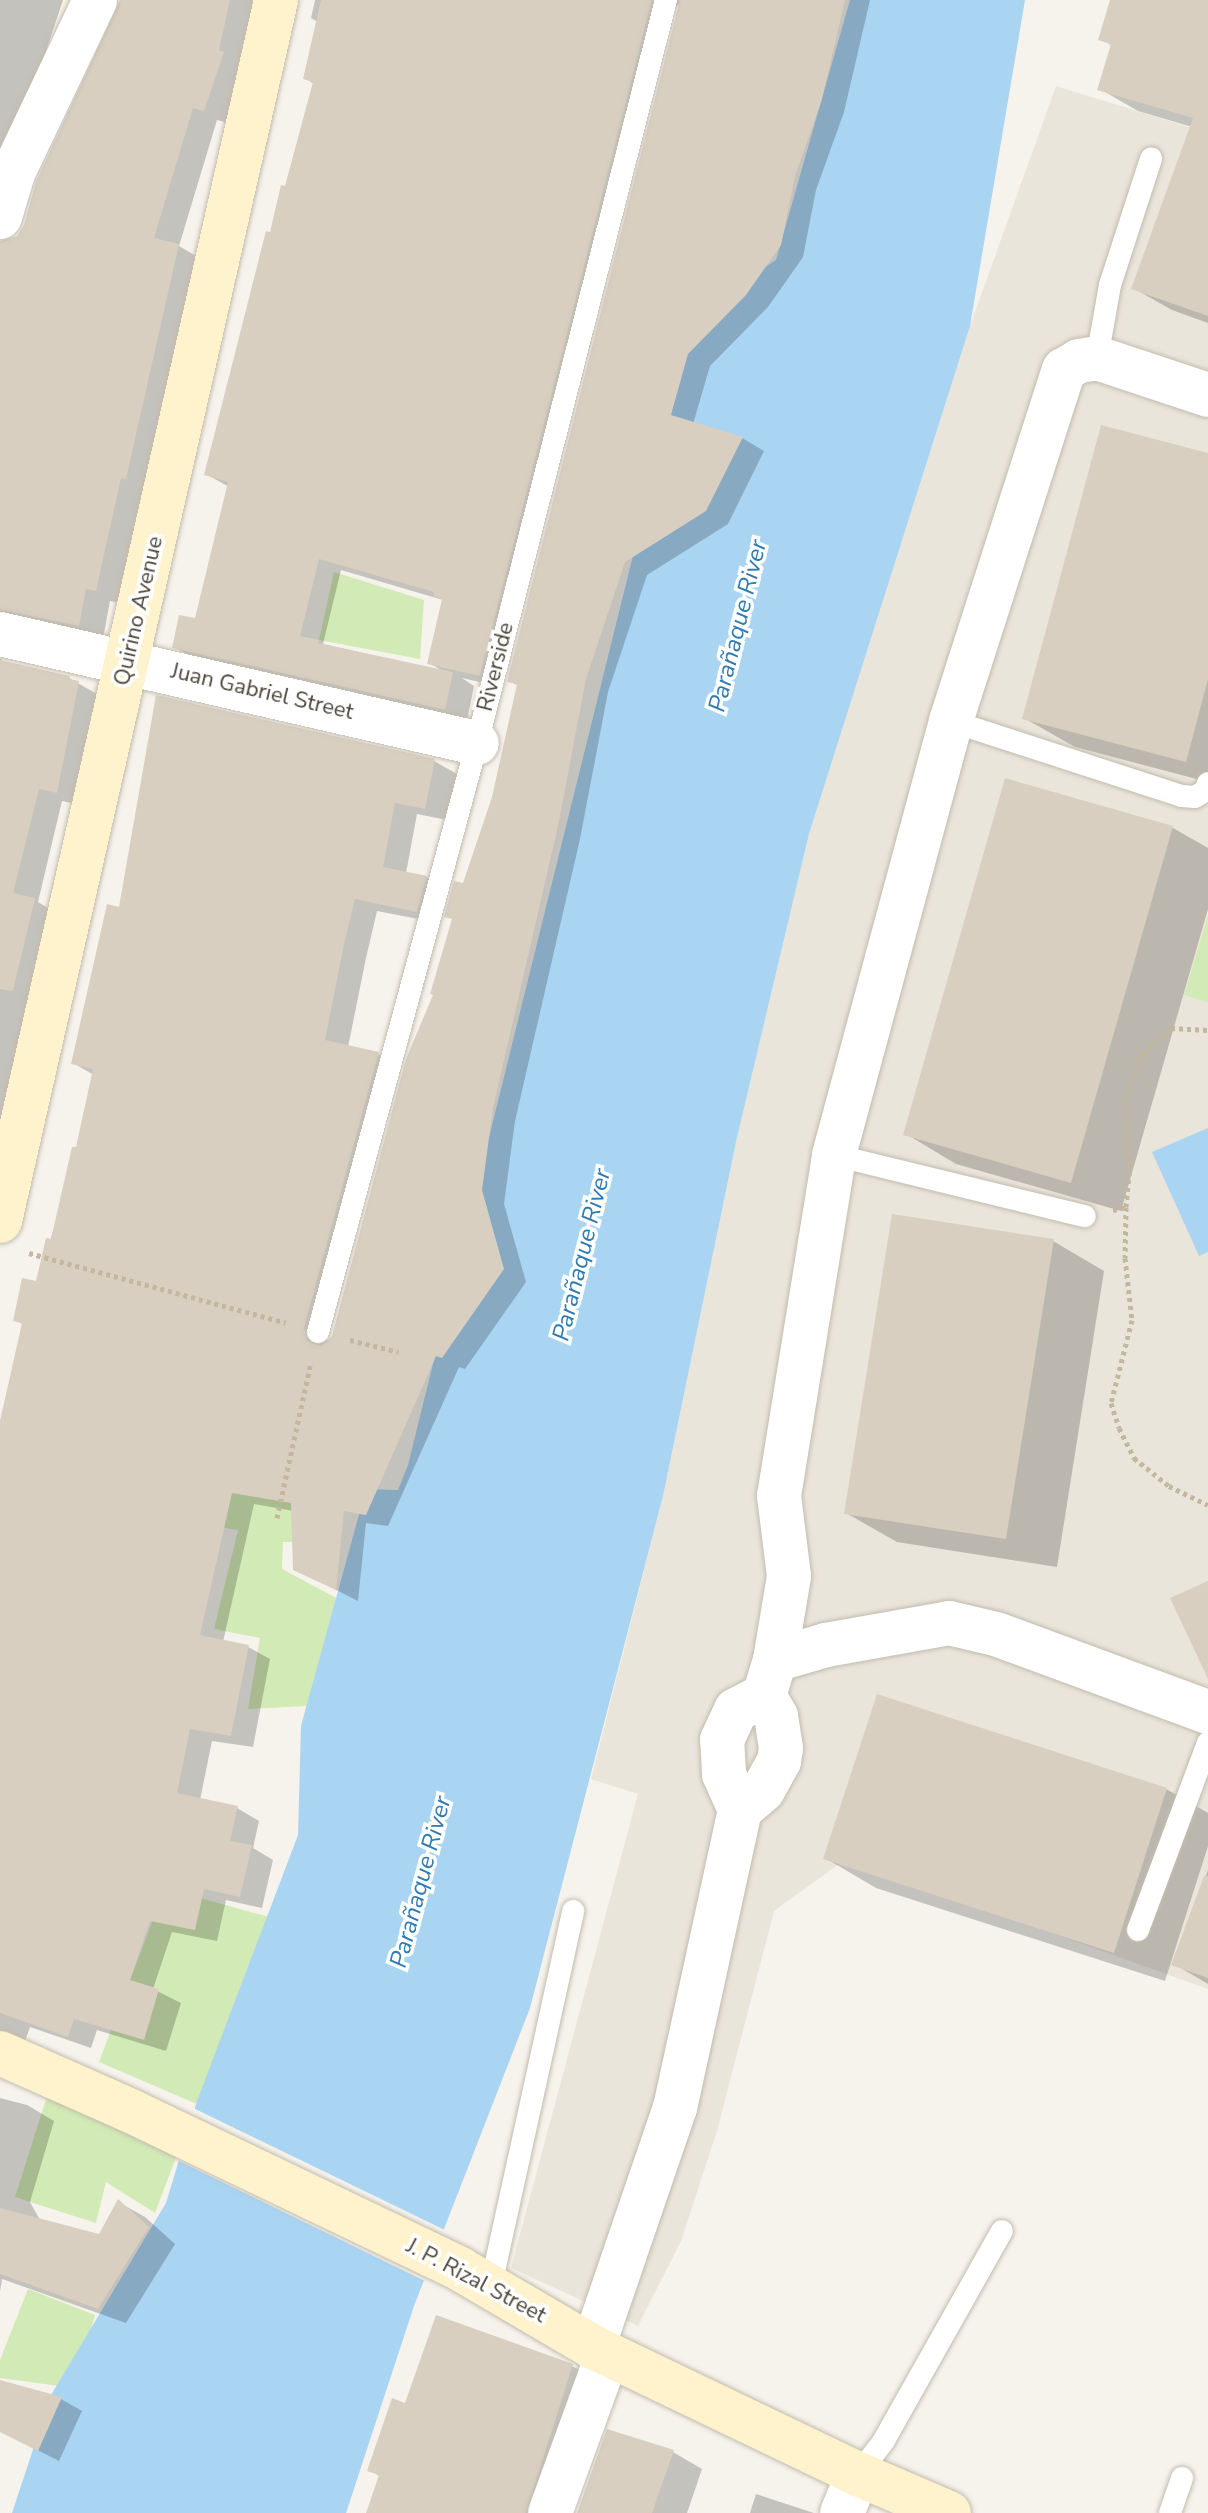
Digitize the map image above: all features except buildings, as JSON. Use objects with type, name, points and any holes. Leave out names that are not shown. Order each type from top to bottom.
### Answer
[{"type":"main road","name":"Quirino Avenue","points":[[8,1235],[128,662],[276,0]]},
{"type":"main road","name":"J. P. Rizal Street","points":[[0,2053],[133,2112],[475,2277],[850,2494],[949,2513]]},
{"type":"street","points":[[0,217],[13,173],[95,0]]},
{"type":"street","points":[[740,1810],[763,1790],[779,1761],[781,1748],[770,1678],[789,1576],[779,1496],[834,1155],[951,721],[1064,370],[1079,361],[1097,358],[1208,395]]},
{"type":"street","name":"Juan Gabriel Street","points":[[0,634],[477,743]]},
{"type":"street","points":[[550,2513],[675,2108],[740,1810],[724,1774],[722,1740],[736,1710],[770,1678],[826,1645],[949,1623],[996,1634],[1208,1712]]},
{"type":"lane","name":"Riverside","points":[[318,1332],[477,743],[666,0]]},
{"type":"lane","points":[[1097,358],[1110,285],[1151,159]]},
{"type":"lane","points":[[951,721],[1182,796],[1195,797],[1206,790],[1208,783]]},
{"type":"lane","points":[[834,1155],[1085,1216]]},
{"type":"lane","points":[[1138,1930],[1208,1743]]},
{"type":"lane","points":[[475,2277],[573,1911]]},
{"type":"lane","points":[[850,2494],[883,2442],[1002,2231]]},
{"type":"lane","points":[[1170,2513],[1182,2478]]},
{"type":"path","points":[[1208,1030],[1171,1028],[1142,1054],[1125,1096],[1130,1164],[1125,1258],[1132,1320],[1111,1403],[1134,1458],[1169,1486],[1208,1505]]},
{"type":"path","points":[[1085,1216],[1126,1207]]},
{"type":"path","points":[[8,1235],[318,1332],[399,1352]]},
{"type":"shaded area","points":[[1056,86],[1208,133],[1208,1989],[846,1859],[774,1911],[717,2131],[681,2241],[638,2326],[511,2268],[638,1794],[591,1779],[663,1496],[736,1142],[809,834],[970,326]]},
{"type":"green space","points":[[334,572],[424,600],[420,659],[319,640]]},
{"type":"green space","points":[[1208,916],[1208,1002],[1184,995]]},
{"type":"green space","points":[[212,1479],[344,1511],[340,1542],[283,1542],[282,1569],[342,1601],[324,1705],[248,1709],[260,1638],[214,1629],[238,1530],[205,1525]]},
{"type":"green space","points":[[165,1888],[301,1926],[206,2108],[99,2062]]},
{"type":"green space","points":[[49,2090],[178,2152],[155,2213],[106,2182],[96,2223],[15,2197]]},
{"type":"green space","points":[[28,2289],[95,2315],[74,2388],[0,2378],[0,2360]]},
{"type":"water","name":"Parañaque River","points":[[850,0],[1025,0],[970,326],[809,834],[736,1142],[663,1496],[530,2008],[414,2306],[346,2513],[12,2513],[51,2395],[166,2203],[197,2101],[298,1835],[301,1726],[366,1489],[398,1490],[408,1465],[693,313],[776,260]]},
{"type":"water","points":[[1208,1128],[1208,1252],[1199,1256],[1152,1152]]},
{"type":"pier","points":[[191,2107],[447,2231],[427,2282],[175,2159]]}]
